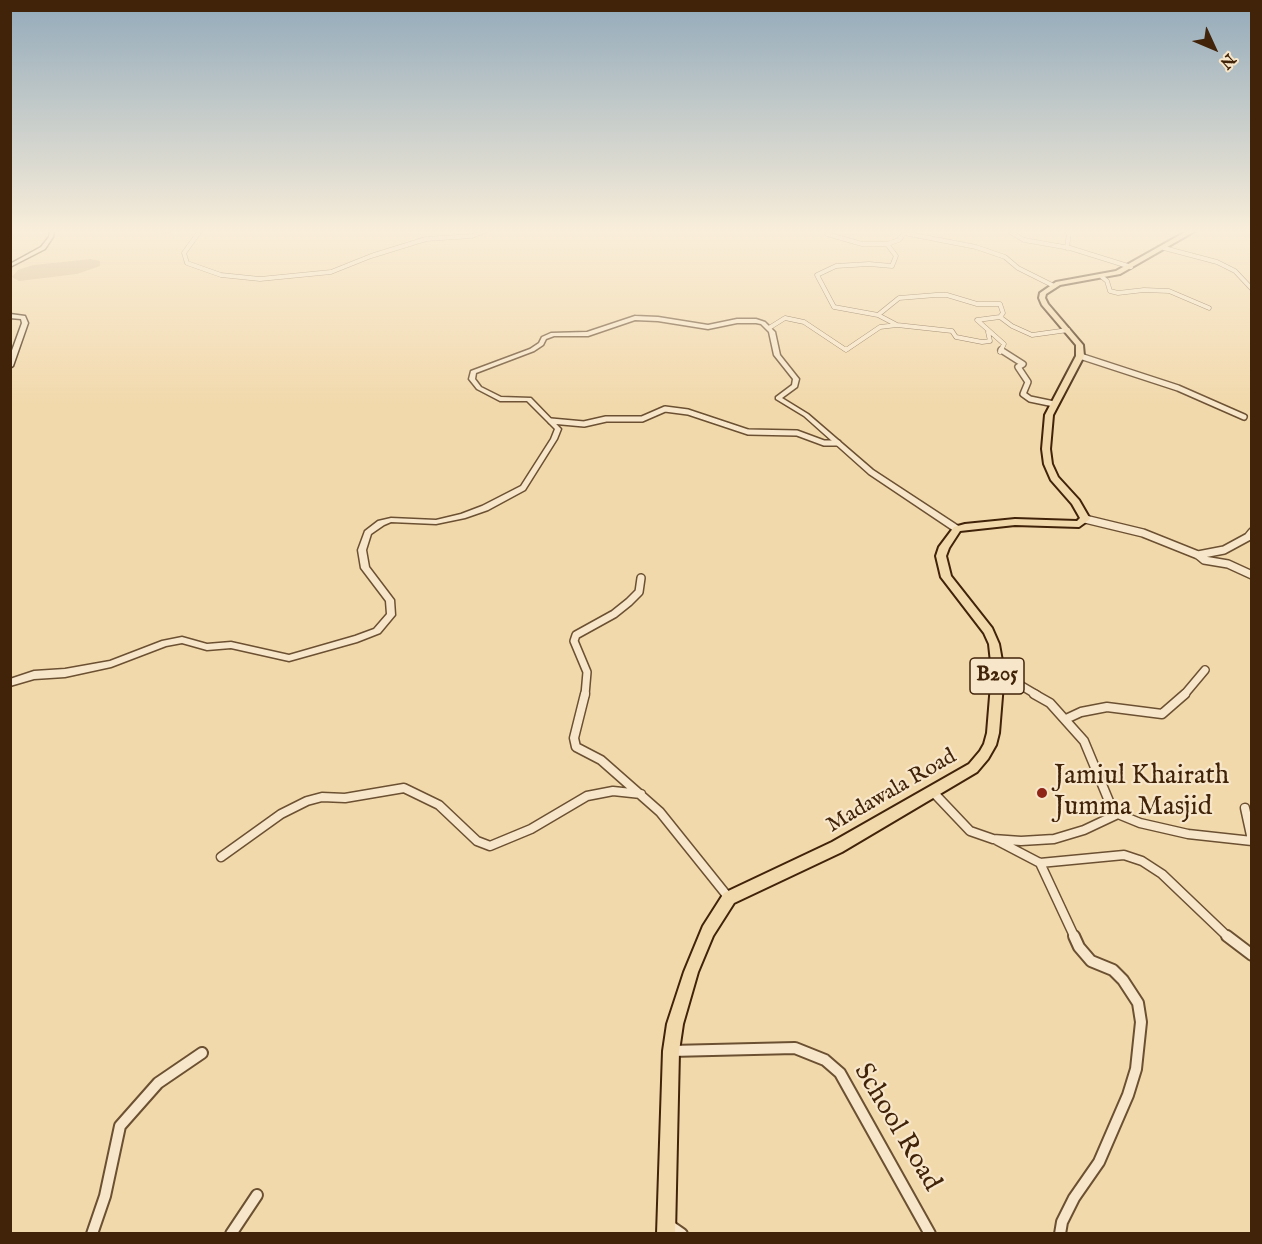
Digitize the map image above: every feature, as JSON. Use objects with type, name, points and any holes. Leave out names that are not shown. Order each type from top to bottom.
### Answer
[{"type":"main road","points":[[957,529],[975,525],[1015,522],[1079,524],[1085,519],[1082,510],[1054,478],[1048,464],[1046,431],[1048,415],[1080,356],[1079,345],[1043,302],[1044,293],[1050,289]]},
{"type":"main road","points":[[10,316],[23,317],[25,323],[10,366]]},
{"type":"main road","name":"Madawala Road","points":[[729,898],[837,848],[933,792],[973,768],[990,745],[998,672],[994,644],[988,631],[946,577],[941,556],[949,538],[957,529]]},
{"type":"main road","points":[[666,1228],[671,1051],[675,1024],[691,972],[708,931],[729,898]]},
{"type":"street","points":[[823,289],[834,307],[878,315],[897,325]]},
{"type":"street","points":[[1109,289],[1118,293],[1144,290],[1169,291],[1209,308]]},
{"type":"street","points":[[878,315],[899,298],[936,295],[962,298],[977,304],[999,304],[1003,314],[1000,317]]},
{"type":"street","points":[[1054,404],[1030,399],[1023,394],[1029,382],[1018,367],[1023,364],[1000,352],[1004,344],[977,320],[1000,317],[1012,326],[1032,335],[1068,330]]},
{"type":"street","points":[[10,683],[34,675],[65,673],[111,664],[165,643],[182,640],[207,647],[231,645],[290,658],[377,631],[391,615],[390,600],[365,568],[362,550],[368,533],[381,523],[392,520],[436,522],[462,516],[485,508],[523,488],[558,429],[529,399],[500,399],[479,388],[472,379],[473,372],[532,350],[541,344],[544,338],[553,334],[588,334],[635,318],[658,319],[708,327],[737,321],[756,321],[769,328],[777,355],[795,379],[795,386],[778,398],[806,415],[871,472],[957,529]]},
{"type":"street","points":[[769,328],[785,318],[804,322],[846,350],[880,327],[897,325],[936,327],[952,331],[956,337],[982,342],[990,341],[988,332]]},
{"type":"street","points":[[1080,356],[1178,388],[1244,417]]},
{"type":"street","points":[[551,421],[584,424],[606,419],[642,419],[665,409],[688,411],[748,432],[797,433],[824,443],[838,443]]},
{"type":"street","points":[[1085,519],[1143,533],[1198,555],[1203,560],[1228,564],[1251,575]]},
{"type":"street","points":[[1198,555],[1224,550],[1248,537],[1251,532]]},
{"type":"street","points":[[641,578],[639,592],[630,602],[576,635],[574,641],[587,672],[585,695],[574,738],[576,747],[582,753],[601,760],[660,812],[729,898]]},
{"type":"street","points":[[1066,719],[1081,712],[1107,707],[1162,714],[1168,711],[1196,683],[1205,670]]},
{"type":"street","points":[[998,672],[1050,703],[1066,719],[1084,741],[1111,806],[1118,814],[1140,823],[1188,834],[1251,840],[1245,808]]},
{"type":"street","points":[[222,857],[280,814],[307,801],[322,797],[345,798],[404,788],[440,806],[477,841],[490,846],[531,830],[587,796],[613,791],[641,794]]},
{"type":"street","points":[[933,792],[970,831],[993,839],[1040,863],[1124,855],[1142,861],[1162,874],[1219,930],[1251,955]]},
{"type":"street","points":[[993,839],[1021,841],[1054,838],[1084,830],[1118,814]]},
{"type":"street","points":[[1040,863],[1079,947],[1091,961],[1113,970],[1123,980],[1138,1003],[1141,1022],[1136,1069],[1124,1105],[1099,1162],[1070,1206],[1062,1222],[1060,1233]]},
{"type":"street","name":"School Road","points":[[671,1051],[795,1048],[825,1060],[840,1073],[930,1233]]},
{"type":"street","points":[[92,1233],[105,1196],[120,1126],[132,1109],[158,1083],[202,1053]]},
{"type":"street","points":[[231,1233],[257,1195]]},
{"type":"street","points":[[666,1228],[682,1233]]},
{"type":"place","name":"Jamiul Khairath Jumma Masjid","points":[[1042,793]]}]
